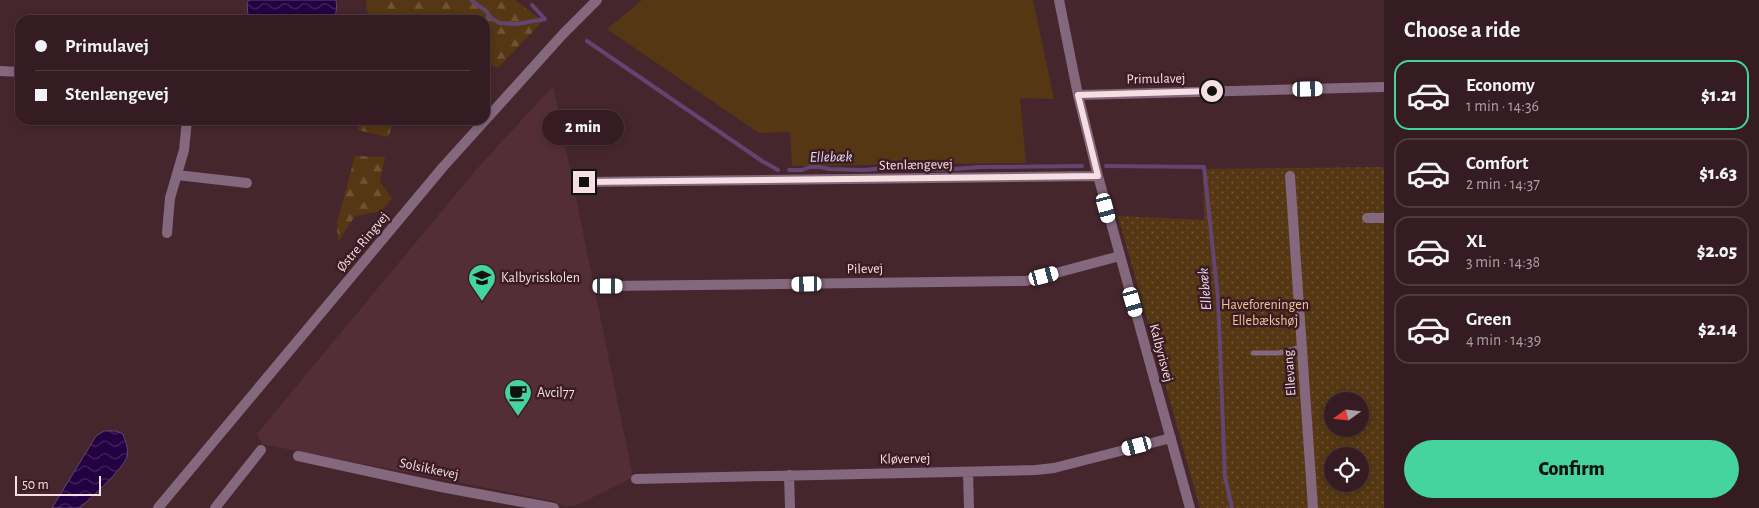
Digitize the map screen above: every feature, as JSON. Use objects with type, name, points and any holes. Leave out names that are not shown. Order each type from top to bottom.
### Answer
[{"type":"street","name":"Østre Ringvej","points":[[490,115],[563,34],[597,0]]},
{"type":"street","name":"Kalbyrisvej","points":[[1058,0],[1078,95],[1098,176],[1190,508]]},
{"type":"street","points":[[0,70],[15,72]]},
{"type":"street","name":"Primulavej","points":[[1078,95],[1384,87]]},
{"type":"street","points":[[167,233],[170,198],[184,150],[186,125]]},
{"type":"street","name":"Østre Ringvej","points":[[158,508],[443,167],[481,125]]},
{"type":"street","points":[[177,175],[247,183]]},
{"type":"street","name":"Stenlængevej","points":[[584,182],[1098,176]]},
{"type":"street","name":"Ellevang","points":[[1290,176],[1312,508]]},
{"type":"street","points":[[1367,218],[1384,218]]},
{"type":"street","name":"Pilevej","points":[[608,286],[1026,281],[1120,256]]},
{"type":"street","name":"Kløvervej","points":[[636,480],[1036,470],[1054,468],[1170,438]]},
{"type":"street","points":[[215,508],[261,450]]},
{"type":"street","name":"Solsikkevej","points":[[298,456],[441,487],[554,508]]},
{"type":"street","points":[[968,472],[968,508]]},
{"type":"street","points":[[789,475],[790,508]]},
{"type":"lane","points":[[1253,353],[1279,353],[1302,347]]},
{"type":"shaded area","name":"Kalbyrisskolen","points":[[553,86],[633,477],[577,505],[565,507],[553,501],[262,444],[257,434],[475,171]]},
{"type":"green space","points":[[366,0],[515,0],[543,21],[498,68],[490,64],[490,15],[368,15]]},
{"type":"green space","points":[[642,0],[1033,0],[1054,99],[1020,98],[1026,163],[792,166],[790,132],[759,133],[607,29]]},
{"type":"green space","points":[[359,125],[391,125],[389,137],[358,130]]},
{"type":"green space","points":[[355,156],[385,157],[380,182],[392,198],[382,211],[355,216],[338,242],[337,223]]},
{"type":"green space","name":"Haveforeningen Ellebækshøj","points":[[1384,167],[1384,508],[1200,508],[1118,216],[1204,220],[1203,169]]},
{"type":"water","points":[[249,0],[336,0],[336,11],[335,15],[248,15],[247,3]]},
{"type":"water","points":[[104,431],[116,431],[123,434],[128,451],[125,462],[80,508],[52,508],[96,436]]},
{"type":"waterway","name":"Ellebæk","points":[[471,0],[489,15]]},
{"type":"waterway","points":[[532,5],[545,19]]},
{"type":"waterway","name":"Ellebæk","points":[[490,16],[500,23],[517,24],[545,19]]},
{"type":"waterway","name":"Ellebæk","points":[[587,41],[778,170]]},
{"type":"waterway","name":"Ellebæk","points":[[789,170],[802,170],[810,167],[864,170],[897,167],[940,170],[980,167],[1082,166]]},
{"type":"waterway","name":"Ellebæk","points":[[1106,166],[1204,167],[1218,298],[1225,477],[1232,508]]},
{"type":"place","name":"Kalbyrisskolen","points":[[482,302]]},
{"type":"place","name":"Avcil77","points":[[518,417]]},
{"type":"route","points":[[584,182],[1098,176],[1078,95],[1212,91]]}]
